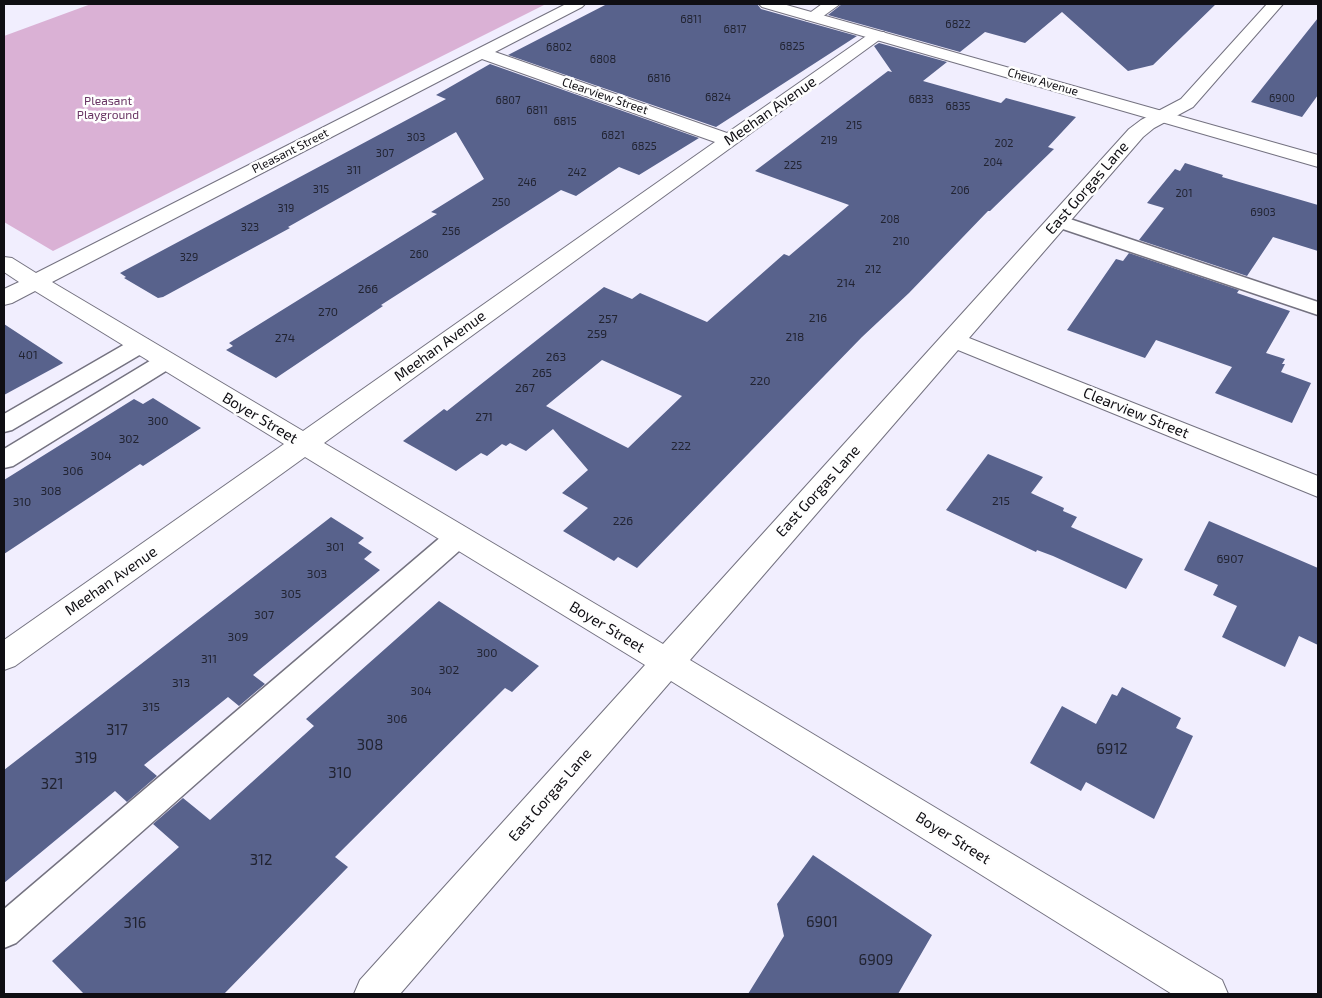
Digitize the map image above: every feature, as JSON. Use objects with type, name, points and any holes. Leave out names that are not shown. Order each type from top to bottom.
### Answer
[{"type":"street","name":"Pleasant Street","points":[[4,298],[577,4]]},
{"type":"street","name":"Chew Avenue","points":[[767,4],[1318,161]]},
{"type":"street","points":[[812,16],[832,4]]},
{"type":"street","name":"East Gorgas Lane","points":[[374,994],[1136,133],[1147,124],[1187,103],[1274,4]]},
{"type":"street","name":"Meehan Avenue","points":[[4,657],[878,35]]},
{"type":"street","name":"Clearview Street","points":[[481,53],[730,140]]},
{"type":"street","name":"Boyer Street","points":[[4,263],[667,663],[1208,994]]},
{"type":"street","name":"Clearview Street","points":[[953,340],[1318,486]]},
{"type":"lane","points":[[1058,221],[1318,310]]},
{"type":"lane","points":[[4,424],[140,345]]},
{"type":"lane","points":[[4,460],[166,361]]},
{"type":"lane","points":[[4,931],[458,537]]},
{"type":"green space","name":"Pleasant Playground","points":[[91,4],[546,4],[53,251],[4,222],[4,36]]},
{"type":"building","points":[[607,4],[757,4],[761,9],[857,36],[716,127],[508,55]]},
{"type":"building","points":[[842,4],[1216,4],[1153,65],[1128,71],[1062,12],[1025,43],[985,32],[960,52],[828,15]]},
{"type":"building","points":[[1318,18],[1318,95],[1302,117],[1251,102]]},
{"type":"building","points":[[879,43],[947,62],[923,81],[1001,103],[1006,98],[1076,117],[1048,147],[1054,149],[988,211],[909,293],[862,337],[637,568],[618,557],[614,561],[563,531],[588,508],[562,493],[588,470],[553,429],[526,451],[510,443],[506,446],[502,444],[487,456],[481,453],[456,471],[403,441],[444,409],[447,411],[604,287],[632,299],[640,293],[707,322],[784,254],[789,256],[849,205],[755,171],[888,71],[892,72],[874,46]],"holes":[[[602,360],[682,396],[628,448],[546,406]]]},
{"type":"building","points":[[490,64],[699,138],[639,175],[619,167],[576,196],[561,190],[381,305],[383,306],[276,378],[226,350],[233,346],[229,343],[437,214],[431,212],[484,179],[456,132],[288,227],[290,228],[163,297],[158,298],[124,278],[126,277],[120,273],[446,99],[436,95]]},
{"type":"building","points":[[1185,163],[1223,175],[1222,177],[1318,205],[1318,251],[1273,237],[1247,276],[1139,240],[1164,208],[1147,203],[1175,169],[1180,171]]},
{"type":"building","points":[[1129,253],[1239,290],[1237,293],[1290,311],[1266,353],[1285,359],[1281,372],[1311,383],[1292,423],[1215,393],[1232,367],[1156,340],[1145,358],[1067,330],[1116,259],[1123,261]]},
{"type":"building","points":[[4,324],[63,363],[4,395]]},
{"type":"building","points":[[153,398],[201,428],[143,466],[140,464],[4,554],[4,480],[134,399],[143,404]]},
{"type":"building","points":[[988,454],[1043,477],[1031,493],[1064,508],[1063,511],[1077,517],[1071,527],[1143,559],[1126,589],[1053,556],[1037,550],[1036,552],[946,510]]},
{"type":"building","points":[[331,517],[364,538],[358,543],[372,552],[364,559],[380,570],[253,675],[265,684],[239,706],[228,697],[144,765],[157,776],[127,802],[115,791],[4,883],[4,770]]},
{"type":"building","points":[[1209,521],[1318,568],[1318,645],[1299,636],[1285,667],[1222,637],[1237,606],[1213,595],[1218,585],[1184,570]]},
{"type":"building","points":[[439,601],[539,666],[512,692],[505,688],[335,857],[348,867],[224,994],[84,994],[52,961],[179,847],[153,824],[183,798],[210,820],[314,726],[306,719]]},
{"type":"building","points":[[1122,687],[1181,718],[1176,728],[1193,736],[1154,819],[1086,782],[1081,791],[1030,763],[1062,706],[1096,724],[1112,694],[1117,696]]},
{"type":"building","points":[[813,855],[932,935],[898,994],[748,994],[784,936],[777,904]]}]
